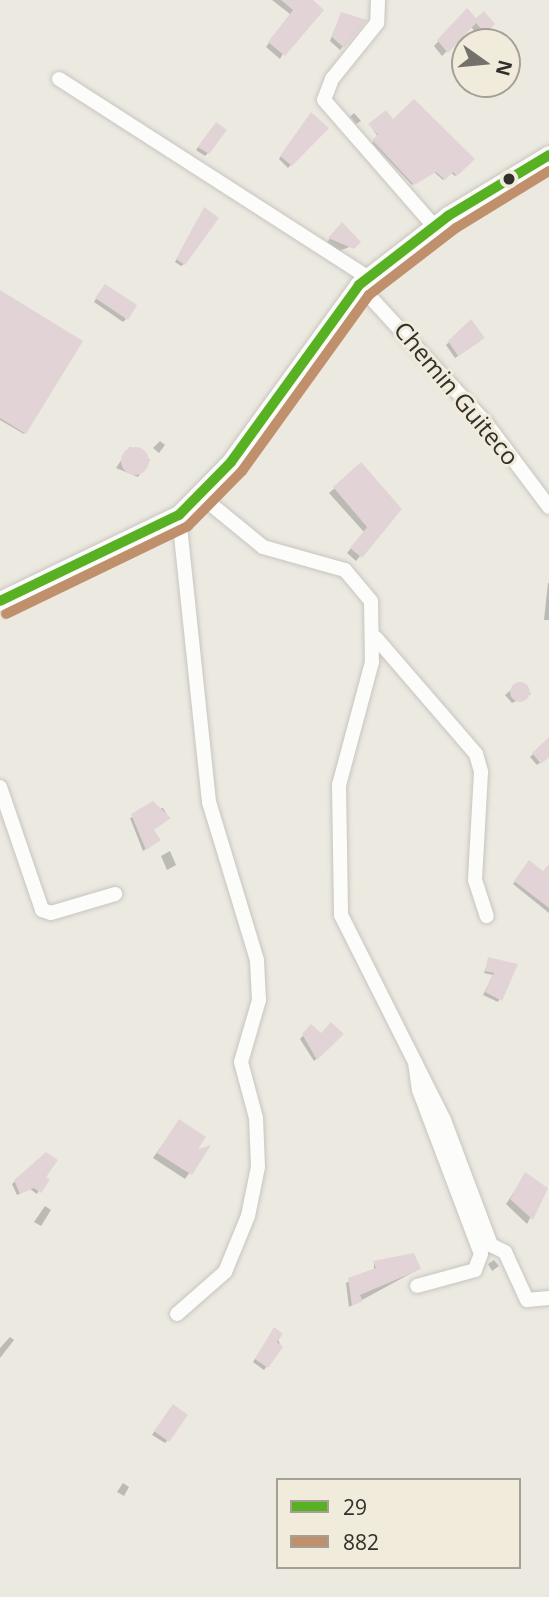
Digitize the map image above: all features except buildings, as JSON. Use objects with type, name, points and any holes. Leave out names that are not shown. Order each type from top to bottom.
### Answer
[{"type":"main road","points":[[0,601],[180,515],[202,497],[363,281],[434,226],[549,155]]},
{"type":"street","points":[[378,0],[377,23],[332,79],[324,100],[434,226]]},
{"type":"street","name":"Chemin Guiteco","points":[[59,79],[363,281],[486,423],[549,507]]},
{"type":"street","points":[[202,497],[263,547],[345,570],[371,601],[376,638],[339,785],[339,901],[349,937],[415,1061],[491,1245],[505,1252],[527,1300],[549,1298]]},
{"type":"street","points":[[177,1314],[225,1272],[248,1216],[258,1167],[257,1118],[241,1062],[259,1000],[257,960],[209,802],[180,515]]},
{"type":"street","points":[[376,638],[476,754],[481,772],[475,880],[487,916]]},
{"type":"street","points":[[0,787],[42,910],[51,913],[115,894]]},
{"type":"street","points":[[415,1061],[419,1090],[481,1254],[475,1270],[417,1286]]},
{"type":"transit line","name":"29","points":[[0,601],[179,515],[231,462],[359,285],[448,216],[549,155]]},
{"type":"transit line","name":"882","points":[[6,614],[188,526],[242,471],[369,295],[456,228],[549,171]]}]
